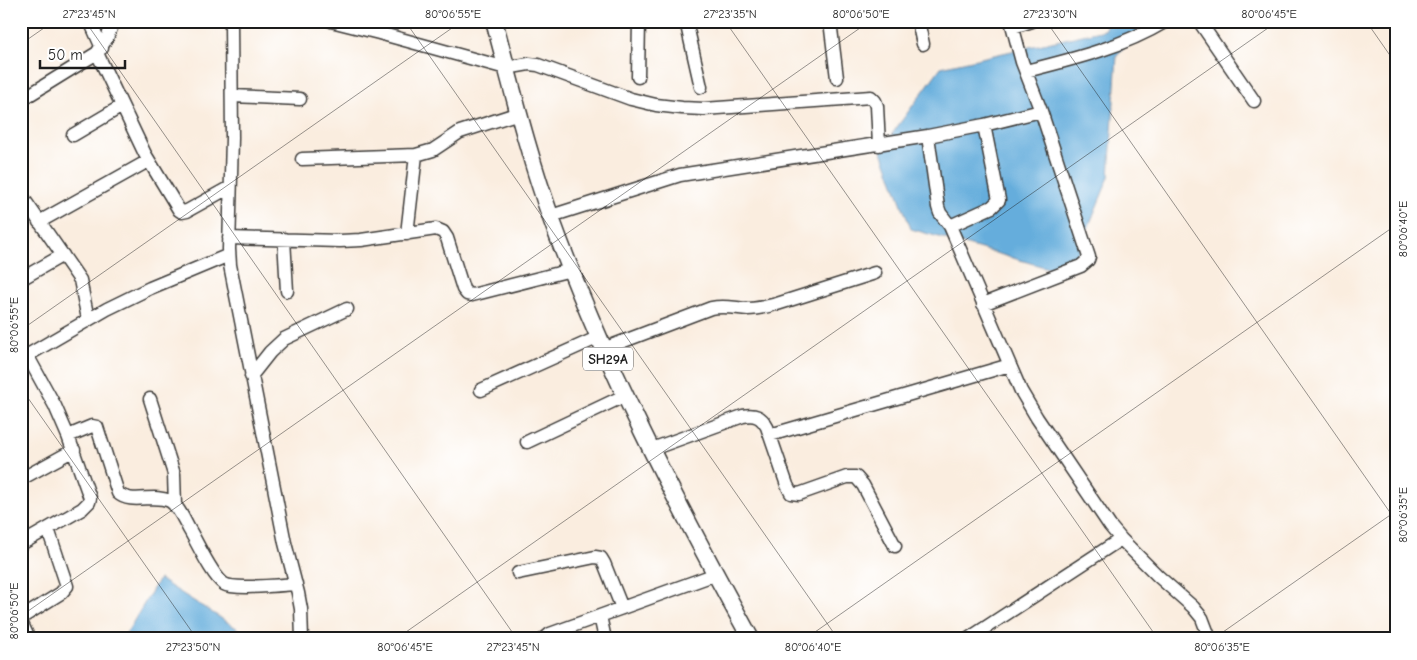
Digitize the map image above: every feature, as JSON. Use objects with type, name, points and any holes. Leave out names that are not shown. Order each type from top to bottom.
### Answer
[{"type":"main road","name":"SH29A","points":[[494,21],[519,113],[551,216],[601,343],[688,524],[751,639]]},
{"type":"street","points":[[90,21],[99,51],[122,106],[148,161],[176,206],[182,212],[187,211],[230,187]]},
{"type":"street","points":[[21,100],[99,51],[114,21]]},
{"type":"street","points":[[231,21],[232,96],[229,255],[232,281],[251,376],[285,542],[301,608],[302,639]]},
{"type":"street","points":[[331,21],[504,60],[538,64],[631,99],[656,105],[704,109],[871,97],[877,106],[878,145]]},
{"type":"street","points":[[638,77],[639,21]]},
{"type":"street","points":[[686,21],[700,87]]},
{"type":"street","points":[[830,21],[837,78]]},
{"type":"street","points":[[918,21],[923,44]]},
{"type":"street","points":[[983,304],[1081,266],[1088,260],[1088,251],[1023,62],[1012,24],[1032,21]]},
{"type":"street","points":[[1023,62],[1085,56],[1140,35],[1166,21]]},
{"type":"street","points":[[1199,21],[1254,101]]},
{"type":"street","points":[[232,96],[300,99]]},
{"type":"street","points":[[73,135],[122,106]]},
{"type":"street","points":[[551,216],[680,175],[878,145],[984,125],[1041,111]]},
{"type":"street","points":[[302,159],[416,155],[433,150],[460,132],[519,113]]},
{"type":"street","points":[[950,226],[992,207],[999,200],[984,125]]},
{"type":"street","points":[[928,136],[940,213],[950,226],[1021,391],[1037,418],[1110,526],[1121,540],[1193,607],[1202,618],[1210,639]]},
{"type":"street","points":[[407,234],[416,155]]},
{"type":"street","points":[[39,222],[148,161]]},
{"type":"street","points":[[21,194],[25,210],[39,222],[81,283],[88,319]]},
{"type":"street","points":[[229,238],[340,241],[436,229],[443,232],[447,238],[463,289],[470,295],[571,270]]},
{"type":"street","points":[[284,240],[287,291]]},
{"type":"street","points":[[21,279],[63,255]]},
{"type":"street","points":[[21,544],[82,510],[89,502],[74,450],[55,406],[24,357],[88,319],[150,288],[229,255]]},
{"type":"street","points":[[482,390],[601,343],[711,308],[724,306],[745,309],[760,308],[875,273]]},
{"type":"street","points":[[251,376],[270,352],[284,339],[347,309]]},
{"type":"street","points":[[770,435],[1010,365]]},
{"type":"street","points":[[527,442],[626,395]]},
{"type":"street","points":[[150,399],[174,474],[175,506],[213,571],[224,584],[234,586],[296,584]]},
{"type":"street","points":[[652,449],[750,415],[755,415],[764,421],[791,492],[798,494],[847,477],[856,477],[863,484],[895,546]]},
{"type":"street","points":[[68,436],[92,426],[97,427],[118,493],[130,498],[163,499],[175,506]]},
{"type":"street","points":[[21,479],[74,450]]},
{"type":"street","points":[[21,618],[61,593],[67,586],[48,529]]},
{"type":"street","points":[[968,639],[1121,540]]},
{"type":"street","points":[[518,573],[598,557],[604,563],[622,608]]},
{"type":"street","points":[[544,639],[550,634],[716,574]]},
{"type":"street","points":[[600,616],[606,639]]},
{"type":"street","points":[[21,622],[30,639]]},
{"type":"water","points":[[1107,21],[1146,21],[1117,55],[1109,177],[1069,274],[911,229],[881,149],[941,67],[1105,30]]},
{"type":"water","points":[[159,579],[254,639],[123,639]]}]
